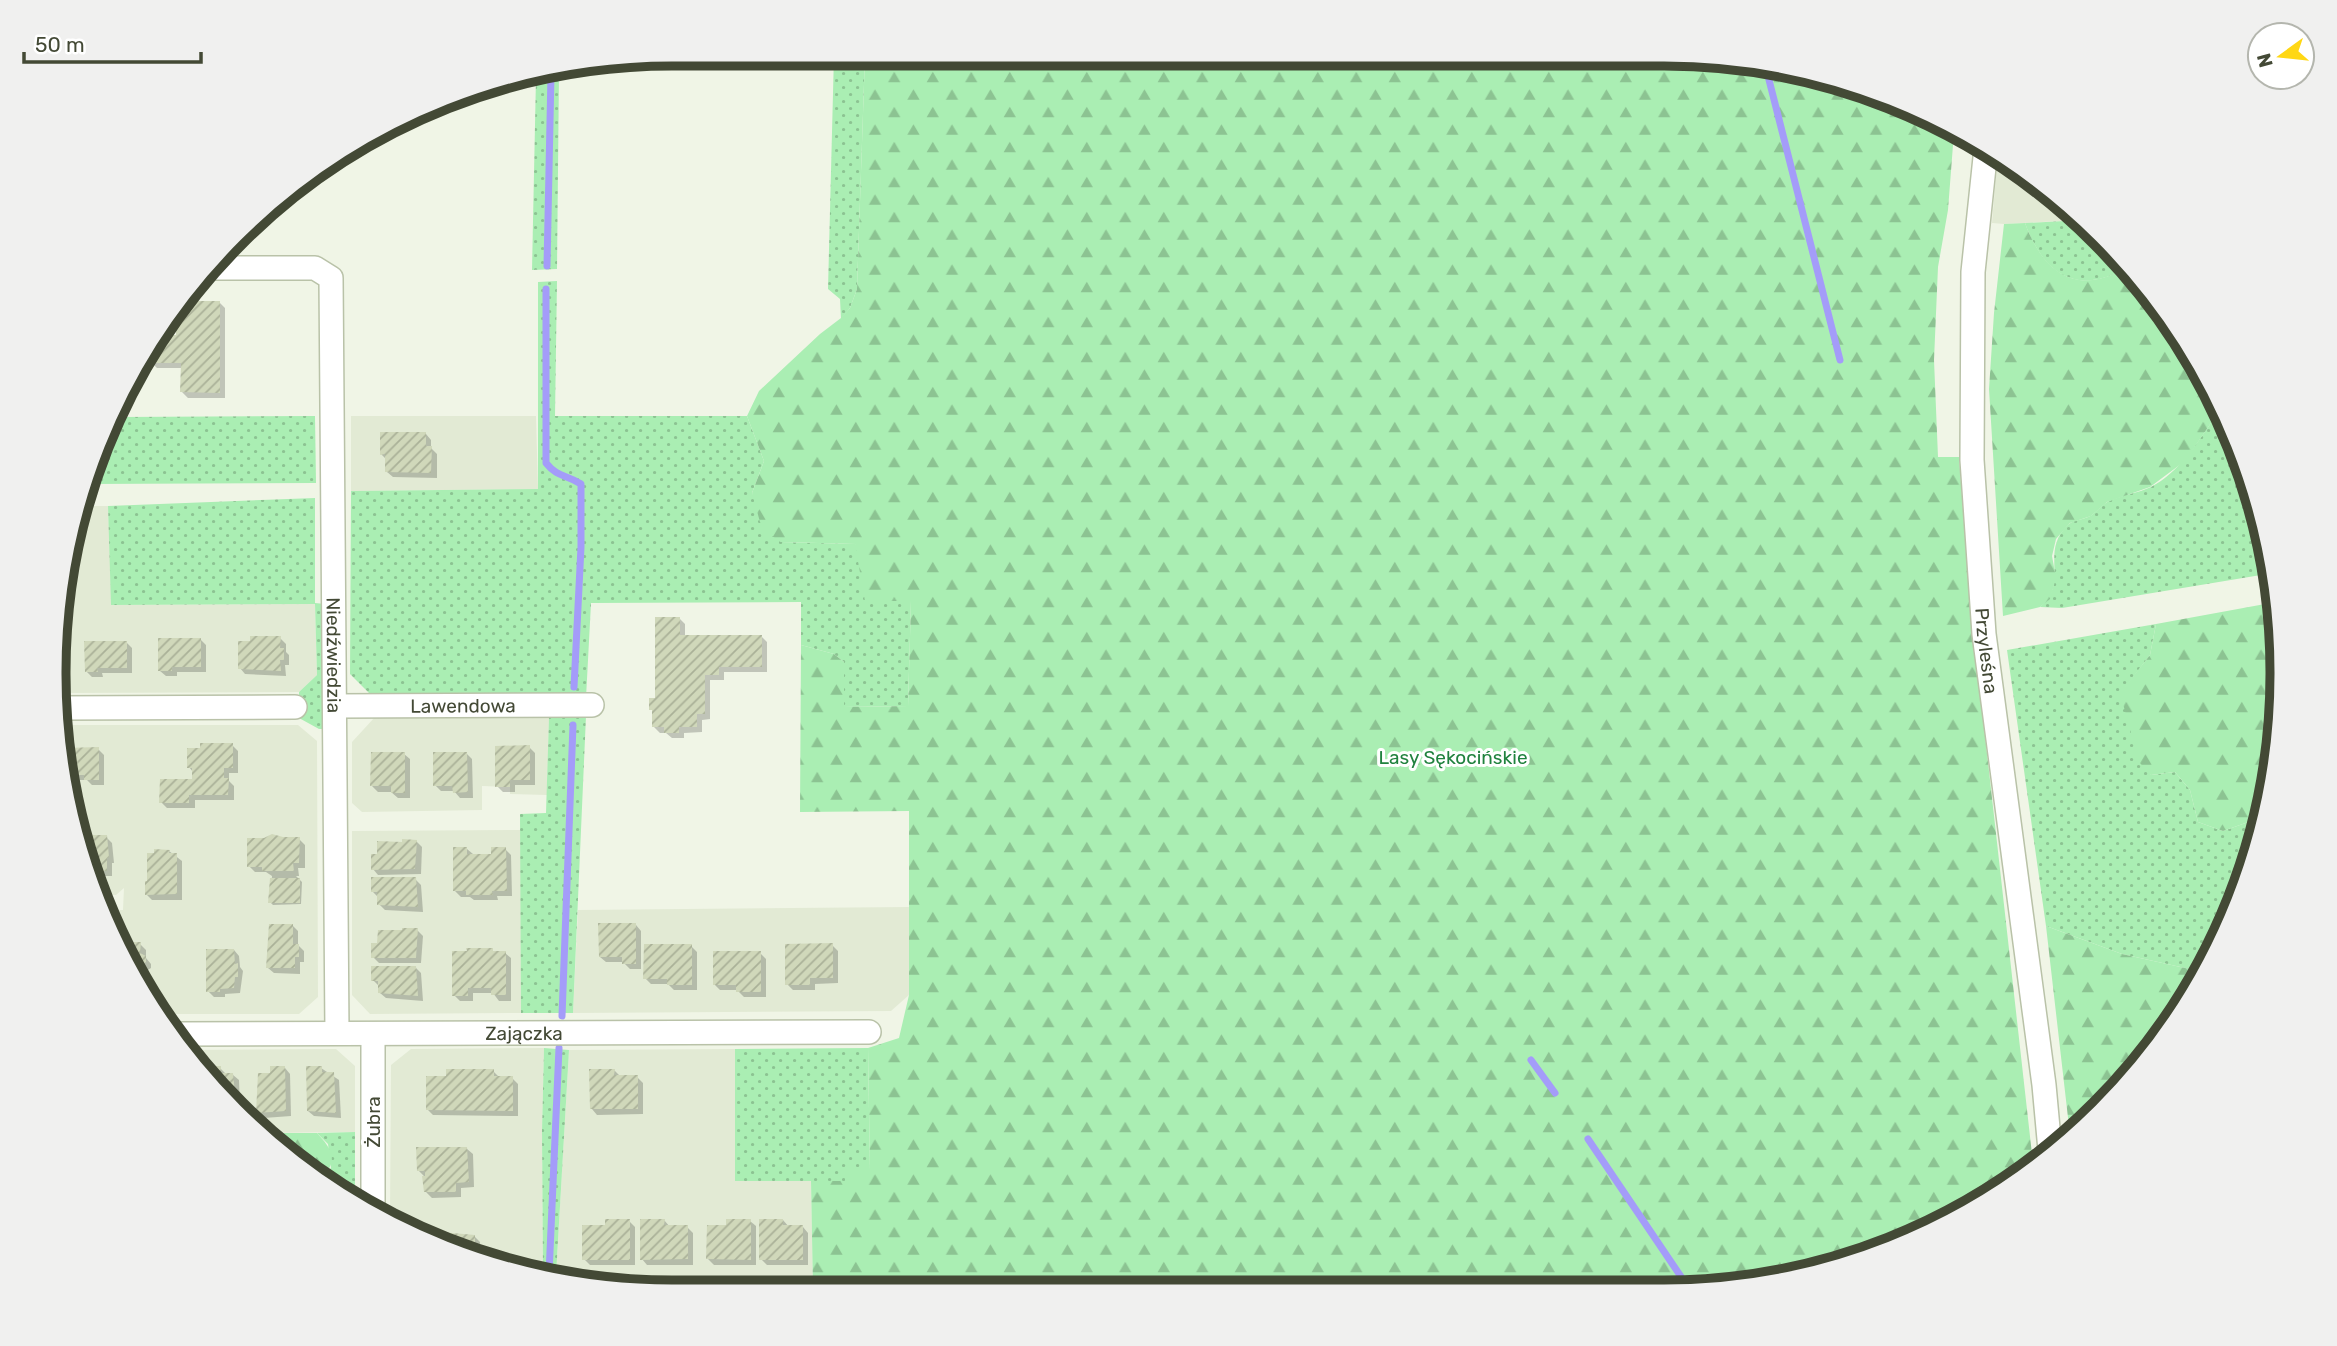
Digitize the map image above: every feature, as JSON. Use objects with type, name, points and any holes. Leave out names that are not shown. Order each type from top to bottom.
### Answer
[{"type":"street","name":"Przyleśna","points":[[1985,159],[1973,272],[1972,460],[1984,634],[2049,1141]]},
{"type":"street","name":"Niedźwiedzia","points":[[222,268],[315,268],[331,278],[337,1033]]},
{"type":"street","name":"Lawendowa","points":[[335,706],[592,705]]},
{"type":"street","points":[[68,708],[295,707]]},
{"type":"street","name":"Zajączka","points":[[186,1034],[869,1032]]},
{"type":"street","name":"Żubra","points":[[373,1034],[373,1200]]},
{"type":"shaded area","points":[[1997,166],[2068,221],[2004,224],[1992,223]]},
{"type":"shaded area","points":[[351,416],[536,416],[538,489],[351,491]]},
{"type":"shaded area","points":[[90,506],[108,506],[112,605],[315,604],[317,675],[299,692],[67,693],[72,594]]},
{"type":"shaded area","points":[[375,717],[549,717],[547,795],[510,794],[510,787],[482,786],[482,810],[362,812],[352,803],[352,742]]},
{"type":"shaded area","points":[[69,725],[298,725],[317,741],[318,997],[299,1014],[172,1014],[148,976],[115,910],[123,910],[124,888],[116,895],[109,895],[87,830],[78,791]]},
{"type":"shaded area","points":[[521,830],[521,1013],[370,1014],[352,995],[352,831]]},
{"type":"shaded area","points":[[909,907],[909,995],[891,1011],[573,1013],[578,910]]},
{"type":"shaded area","points":[[544,1048],[543,1265],[478,1247],[390,1209],[391,1065],[411,1049]]},
{"type":"shaded area","points":[[336,1049],[355,1066],[355,1132],[278,1133],[244,1102],[198,1050]]},
{"type":"shaded area","points":[[735,1049],[735,1181],[811,1181],[813,1280],[673,1280],[556,1268],[569,1050]]},
{"type":"green space","points":[[834,66],[865,66],[857,289],[850,308],[841,319],[840,299],[828,289]]},
{"type":"green space","name":"Lasy Sękocińskie","points":[[865,66],[1704,68],[1782,78],[1821,87],[1896,113],[1953,141],[1948,210],[1938,267],[1934,360],[1938,457],[1959,457],[1970,602],[2032,1155],[1967,1198],[1896,1233],[1821,1259],[1743,1274],[1664,1280],[813,1280],[811,1181],[845,1181],[845,1170],[870,1170],[868,1048],[899,1038],[909,995],[909,811],[800,812],[801,645],[834,654],[844,662],[844,707],[908,706],[911,601],[865,601],[855,544],[781,542],[766,532],[760,522],[752,493],[764,461],[747,416],[759,391],[841,318],[850,308],[857,289]]},
{"type":"green space","points":[[559,77],[557,269],[532,270],[536,82]]},
{"type":"green space","points":[[2068,221],[2115,268],[2114,274],[2083,280],[2058,272],[2039,252],[2025,223]]},
{"type":"green space","points":[[2025,223],[2031,238],[2048,262],[2070,277],[2098,279],[2114,274],[2115,268],[2168,336],[2214,420],[2185,461],[2150,487],[2107,502],[2091,516],[2070,523],[2056,539],[2052,556],[2056,578],[2050,599],[2040,607],[2003,616],[1989,389],[2004,224]]},
{"type":"green space","points":[[557,281],[555,416],[747,416],[764,461],[752,493],[781,542],[855,544],[911,601],[908,706],[844,707],[844,662],[834,654],[801,645],[801,602],[591,603],[586,698],[379,697],[369,693],[350,674],[351,491],[538,489],[538,282]]},
{"type":"green space","points":[[315,416],[316,483],[97,484],[124,417]]},
{"type":"green space","points":[[2213,420],[2238,478],[2250,516],[2262,575],[2062,608],[2040,607],[2053,587],[2056,546],[2068,525],[2092,515],[2109,501],[2161,481],[2186,458]]},
{"type":"green space","points":[[315,498],[315,603],[325,604],[328,729],[319,729],[299,718],[299,692],[317,675],[315,604],[111,605],[108,506]]},
{"type":"green space","points":[[2266,604],[2269,633],[2269,713],[2259,791],[2252,821],[2223,831],[2198,822],[2190,790],[2175,772],[2151,775],[2139,762],[2120,693],[2150,655],[2156,624]]},
{"type":"green space","points":[[2156,624],[2150,655],[2121,693],[2151,775],[2175,772],[2190,790],[2198,822],[2223,831],[2252,821],[2224,905],[2192,970],[2122,954],[2046,926],[2007,650]]},
{"type":"green space","points":[[586,716],[573,1013],[521,1013],[520,814],[546,813],[549,717]]},
{"type":"green space","points":[[2046,926],[2122,954],[2192,970],[2145,1042],[2120,1073],[2069,1125]]},
{"type":"green space","points":[[544,1048],[569,1050],[556,1268],[543,1265]]},
{"type":"green space","points":[[868,1048],[870,1170],[845,1181],[735,1181],[735,1049]]},
{"type":"green space","points":[[355,1132],[355,1189],[328,1171],[331,1168],[328,1144],[317,1133]]},
{"type":"green space","points":[[278,1133],[317,1133],[332,1156],[327,1171]]},
{"type":"building","points":[[194,301],[220,301],[220,393],[180,392],[181,363],[152,363],[170,335],[176,335],[176,326]]},
{"type":"building","points":[[380,432],[426,432],[426,446],[432,446],[431,473],[385,472],[385,454],[380,455]]},
{"type":"building","points":[[655,617],[680,617],[680,635],[762,635],[762,667],[719,667],[719,675],[705,675],[705,714],[697,714],[697,727],[679,727],[679,733],[664,733],[664,727],[652,727],[649,698],[655,698]]},
{"type":"building","points":[[250,636],[281,636],[280,648],[284,648],[284,660],[280,660],[281,671],[238,669],[238,641],[250,641]]},
{"type":"building","points":[[158,638],[201,638],[201,667],[172,667],[172,671],[158,671]]},
{"type":"building","points":[[84,641],[127,641],[127,668],[97,668],[98,672],[85,672]]},
{"type":"building","points":[[200,743],[233,743],[233,768],[224,768],[224,778],[229,778],[228,795],[189,795],[189,803],[159,803],[160,779],[192,779],[192,768],[187,768],[187,748],[200,748]]},
{"type":"building","points":[[530,745],[530,780],[510,780],[510,787],[495,787],[495,746]]},
{"type":"building","points":[[99,747],[99,780],[84,780],[84,775],[76,775],[72,748]]},
{"type":"building","points":[[371,752],[405,752],[405,793],[391,793],[391,786],[370,786]]},
{"type":"building","points":[[433,752],[467,752],[468,792],[453,793],[452,786],[433,786]]},
{"type":"building","points":[[272,834],[300,837],[299,863],[293,863],[294,871],[262,871],[262,867],[247,867],[247,838],[264,838]]},
{"type":"building","points":[[89,835],[107,835],[107,871],[100,871]]},
{"type":"building","points":[[402,839],[417,840],[415,869],[371,870],[371,854],[377,854],[377,841],[402,842]]},
{"type":"building","points":[[453,847],[467,847],[467,854],[491,854],[491,847],[506,847],[507,891],[492,891],[493,895],[466,895],[466,891],[453,891]]},
{"type":"building","points":[[154,849],[177,853],[177,894],[145,895],[147,853],[154,853]]},
{"type":"building","points":[[371,877],[416,877],[418,907],[377,905],[377,892],[371,892]]},
{"type":"building","points":[[270,878],[300,878],[300,903],[268,903]]},
{"type":"building","points":[[598,923],[636,923],[636,964],[622,964],[622,957],[599,957]]},
{"type":"building","points":[[269,924],[293,924],[293,944],[299,944],[299,957],[295,957],[295,968],[266,968]]},
{"type":"building","points":[[418,928],[416,958],[371,958],[371,943],[377,943],[378,930]]},
{"type":"building","points":[[130,942],[141,942],[140,953],[146,956],[146,962],[142,965]]},
{"type":"building","points":[[833,943],[833,978],[810,978],[810,985],[785,985],[785,944]]},
{"type":"building","points":[[644,944],[692,944],[692,985],[667,985],[667,979],[643,979]]},
{"type":"building","points":[[466,948],[506,951],[506,995],[491,995],[491,988],[468,988],[468,996],[452,996],[452,951],[467,951]]},
{"type":"building","points":[[206,949],[234,949],[238,977],[235,977],[234,988],[206,992]]},
{"type":"building","points":[[713,951],[761,951],[761,992],[736,992],[736,985],[713,985]]},
{"type":"building","points":[[371,966],[416,966],[418,996],[378,993],[378,981],[371,981]]},
{"type":"building","points":[[211,1066],[221,1066],[221,1073],[233,1073],[235,1092]]},
{"type":"building","points":[[270,1066],[285,1066],[286,1111],[256,1113],[258,1073],[270,1073]]},
{"type":"building","points":[[306,1066],[322,1066],[322,1072],[334,1072],[336,1113],[307,1111]]},
{"type":"building","points":[[446,1069],[494,1069],[494,1076],[513,1076],[513,1111],[426,1110],[426,1076],[446,1076]]},
{"type":"building","points":[[589,1069],[615,1069],[614,1075],[638,1075],[638,1109],[590,1109]]},
{"type":"building","points":[[416,1147],[467,1147],[469,1182],[456,1183],[456,1192],[424,1192],[422,1176],[425,1176],[425,1171],[417,1171]]},
{"type":"building","points":[[605,1219],[630,1219],[630,1260],[582,1260],[582,1225],[605,1225]]},
{"type":"building","points":[[640,1219],[665,1219],[664,1225],[688,1225],[688,1259],[640,1260]]},
{"type":"building","points":[[726,1219],[751,1219],[751,1260],[706,1259],[707,1225],[726,1225]]},
{"type":"building","points":[[759,1219],[783,1219],[783,1225],[803,1225],[803,1260],[759,1260]]},
{"type":"building","points":[[441,1233],[475,1235],[475,1246]]},
{"type":"waterway","points":[[1768,76],[1840,360]]},
{"type":"waterway","points":[[547,266],[551,79]]},
{"type":"waterway","points":[[546,289],[546,463],[558,474],[581,484],[581,547],[574,687]]},
{"type":"waterway","points":[[562,1016],[573,725]]},
{"type":"waterway","points":[[549,1267],[559,1048]]},
{"type":"waterway","points":[[1531,1060],[1555,1093]]},
{"type":"waterway","points":[[1588,1139],[1683,1279]]}]
